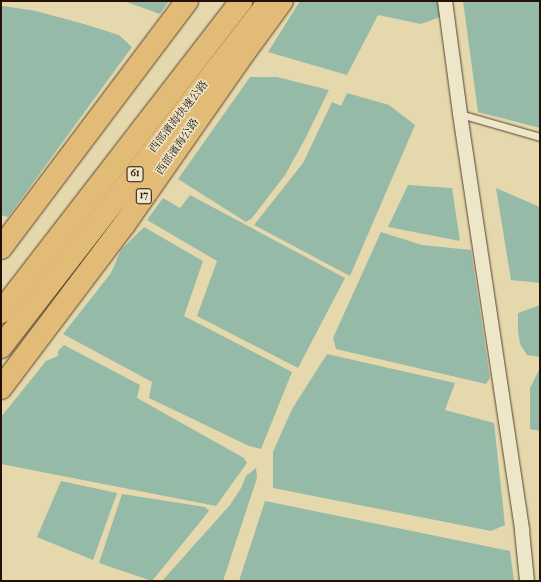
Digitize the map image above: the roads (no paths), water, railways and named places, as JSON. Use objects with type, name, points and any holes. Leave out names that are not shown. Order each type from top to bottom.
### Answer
[{"type":"main road","points":[[1,248],[187,1]]},
{"type":"main road","name":"西部濱海快速公路","points":[[1,312],[241,1]]},
{"type":"main road","name":"西部濱海快速公路","points":[[1,346],[269,1]]},
{"type":"main road","name":"西部濱海公路","points":[[1,388],[124,225],[282,1]]},
{"type":"street","points":[[445,1],[460,114],[521,523],[527,581]]},
{"type":"lane","points":[[460,114],[540,137]]}]
